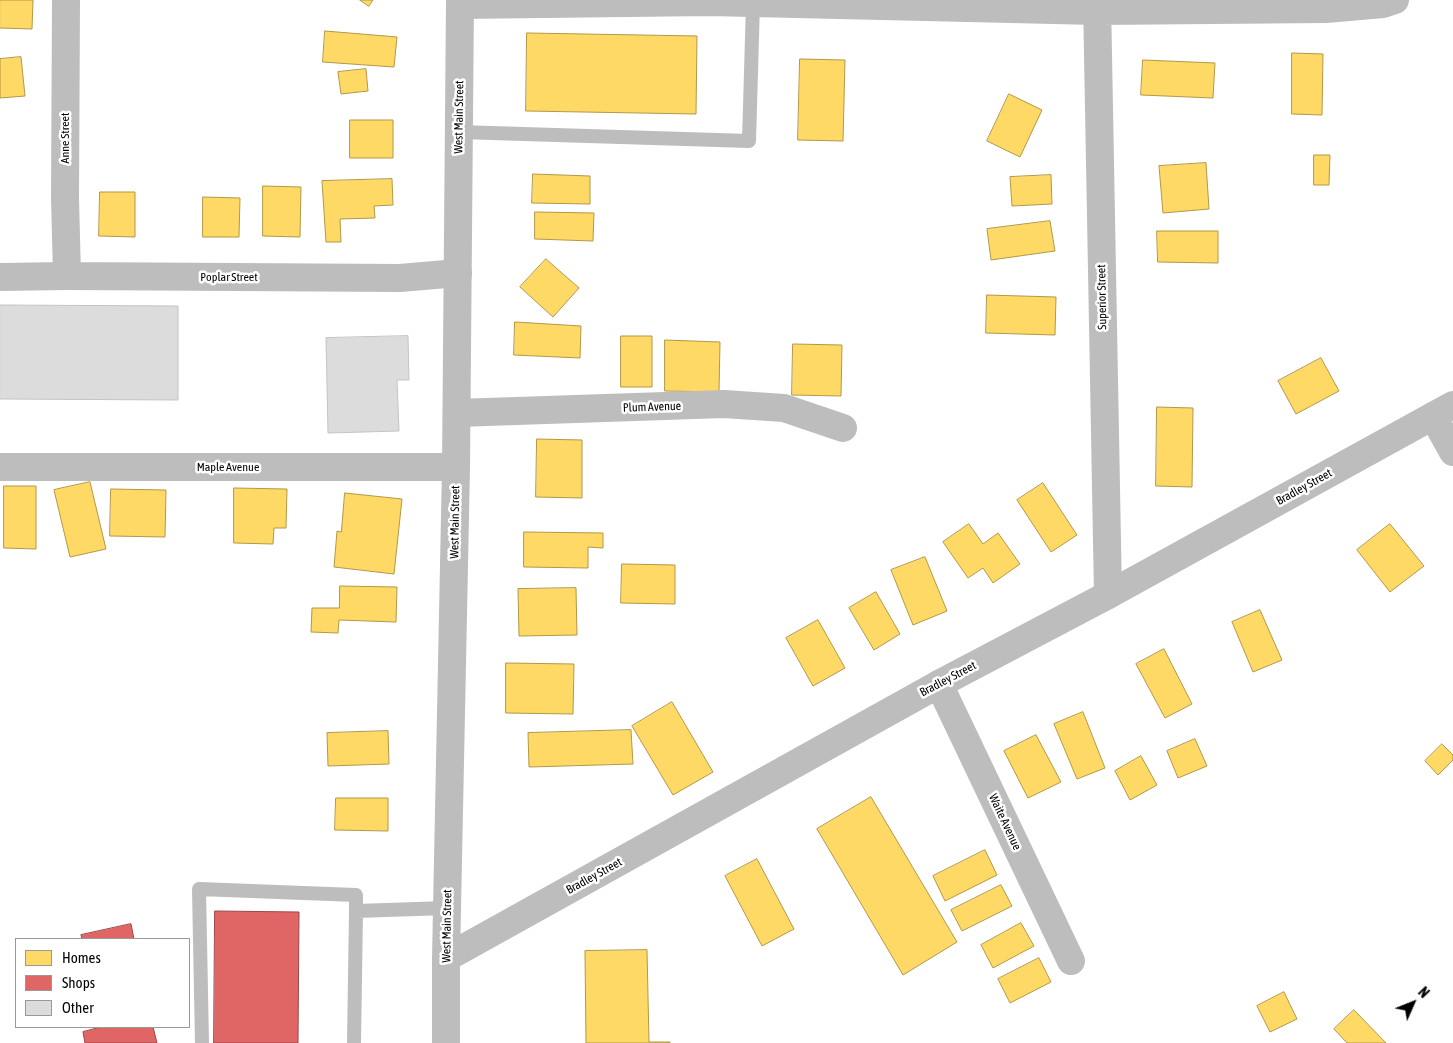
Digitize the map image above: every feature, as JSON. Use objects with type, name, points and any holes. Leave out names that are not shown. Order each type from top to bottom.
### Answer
[{"type":"street","name":"Anne Street","points":[[66,0],[65,198],[67,276]]},
{"type":"street","points":[[460,3],[710,2],[1326,9],[1383,4],[1395,0]]},
{"type":"street","name":"West Main Street","points":[[446,1043],[457,413],[460,3]]},
{"type":"street","name":"Superior Street","points":[[1097,6],[1108,595]]},
{"type":"street","name":"Poplar Street","points":[[0,277],[400,278],[458,273]]},
{"type":"street","name":"Plum Avenue","points":[[457,413],[724,404],[784,408],[843,428]]},
{"type":"street","points":[[1443,410],[1453,452]]},
{"type":"street","name":"Bradley Street","points":[[446,958],[938,684],[1108,595],[1443,410]]},
{"type":"street","name":"Maple Avenue","points":[[0,467],[456,467]]},
{"type":"street","name":"Waite Avenue","points":[[938,684],[1070,961]]},
{"type":"lane","points":[[459,132],[749,141],[753,3]]},
{"type":"lane","points":[[202,1043],[199,889],[356,895],[354,1043]]},
{"type":"lane","points":[[356,911],[447,908]]},
{"type":"building: Homes","points":[[0,0],[33,0],[32,29],[0,28]]},
{"type":"building: Homes","points":[[360,0],[373,0],[369,6]]},
{"type":"building: Homes","points":[[325,31],[397,37],[394,67],[323,62]]},
{"type":"building: Homes","points":[[527,33],[697,36],[696,114],[526,111]]},
{"type":"building: Homes","points":[[1292,53],[1323,54],[1322,115],[1292,114]]},
{"type":"building: Homes","points":[[21,57],[25,96],[0,98],[0,59]]},
{"type":"building: Homes","points":[[800,59],[845,60],[843,141],[798,140]]},
{"type":"building: Homes","points":[[1143,60],[1215,63],[1213,98],[1141,95]]},
{"type":"building: Homes","points":[[366,69],[368,91],[341,94],[338,72]]},
{"type":"building: Homes","points":[[1009,94],[1042,110],[1020,157],[987,141]]},
{"type":"building: Homes","points":[[350,120],[393,120],[393,158],[350,158]]},
{"type":"building: Homes","points":[[1314,155],[1330,155],[1329,185],[1314,185]]},
{"type":"building: Homes","points":[[1206,163],[1209,209],[1163,213],[1159,166]]},
{"type":"building: Homes","points":[[533,174],[590,176],[590,204],[532,203]]},
{"type":"building: Homes","points":[[1051,175],[1052,204],[1012,206],[1010,177]]},
{"type":"building: Homes","points":[[392,179],[393,205],[374,206],[375,218],[340,219],[341,242],[326,242],[322,181]]},
{"type":"building: Homes","points":[[263,186],[301,187],[300,237],[263,236]]},
{"type":"building: Homes","points":[[100,192],[135,192],[135,237],[99,236]]},
{"type":"building: Homes","points":[[203,197],[240,198],[239,237],[203,237]]},
{"type":"building: Homes","points":[[535,212],[594,213],[593,241],[535,239]]},
{"type":"building: Homes","points":[[1050,221],[1055,251],[991,260],[987,229]]},
{"type":"building: Homes","points":[[1157,231],[1218,231],[1218,263],[1158,262]]},
{"type":"building: Homes","points":[[546,259],[579,288],[553,317],[520,287]]},
{"type":"building: Homes","points":[[987,295],[1056,297],[1055,335],[986,333]]},
{"type":"building: Homes","points":[[515,322],[581,326],[580,358],[514,355]]},
{"type":"building: Homes","points":[[621,336],[652,336],[652,387],[621,387]]},
{"type":"building: Homes","points":[[665,340],[720,342],[719,392],[665,391]]},
{"type":"building: Homes","points":[[793,344],[842,345],[841,396],[792,395]]},
{"type":"building: Homes","points":[[1321,358],[1339,391],[1296,414],[1278,381]]},
{"type":"building: Homes","points":[[1157,407],[1193,408],[1192,487],[1156,486]]},
{"type":"building: Homes","points":[[537,439],[582,440],[582,498],[536,497]]},
{"type":"building: Homes","points":[[90,482],[106,549],[70,557],[54,490]]},
{"type":"building: Homes","points":[[1043,483],[1077,535],[1051,552],[1017,500]]},
{"type":"building: Homes","points":[[4,486],[36,486],[36,549],[4,548]]},
{"type":"building: Homes","points":[[234,488],[287,489],[286,528],[274,528],[273,544],[234,543]]},
{"type":"building: Homes","points":[[111,489],[166,490],[165,537],[110,536]]},
{"type":"building: Homes","points":[[345,493],[402,499],[394,574],[334,567],[337,531],[341,532]]},
{"type":"building: Homes","points":[[969,524],[983,544],[998,533],[1020,564],[993,583],[983,568],[968,578],[943,542]]},
{"type":"building: Homes","points":[[1390,524],[1424,566],[1390,592],[1357,550]]},
{"type":"building: Homes","points":[[524,532],[603,533],[603,548],[588,547],[588,568],[524,567]]},
{"type":"building: Homes","points":[[925,557],[947,611],[913,625],[891,570]]},
{"type":"building: Homes","points":[[622,564],[675,565],[675,604],[621,603]]},
{"type":"building: Homes","points":[[340,586],[397,587],[396,622],[339,620],[338,633],[311,632],[312,608],[339,608]]},
{"type":"building: Homes","points":[[576,588],[577,635],[519,636],[518,589]]},
{"type":"building: Homes","points":[[876,592],[900,634],[874,650],[849,608]]},
{"type":"building: Homes","points":[[1260,610],[1282,660],[1253,672],[1232,622]]},
{"type":"building: Homes","points":[[818,620],[845,668],[813,686],[786,638]]},
{"type":"building: Homes","points":[[1164,649],[1192,704],[1165,718],[1136,664]]},
{"type":"building: Homes","points":[[506,663],[574,664],[573,714],[506,713]]},
{"type":"building: Homes","points":[[672,702],[713,772],[673,795],[632,726]]},
{"type":"building: Homes","points":[[1083,712],[1105,768],[1077,779],[1054,724]]},
{"type":"building: Homes","points":[[631,730],[633,764],[529,767],[528,733]]},
{"type":"building: Homes","points":[[388,731],[389,764],[328,766],[327,733]]},
{"type":"building: Homes","points":[[1036,735],[1061,782],[1028,798],[1004,751]]},
{"type":"building: Homes","points":[[1195,739],[1207,766],[1178,778],[1167,751]]},
{"type":"building: Homes","points":[[1442,744],[1453,755],[1453,760],[1438,775],[1425,761]]},
{"type":"building: Homes","points":[[1141,756],[1157,785],[1130,800],[1115,771]]},
{"type":"building: Homes","points":[[871,797],[957,942],[903,975],[817,829]]},
{"type":"building: Homes","points":[[336,798],[388,798],[388,831],[335,830]]},
{"type":"building: Homes","points":[[985,850],[997,875],[945,901],[933,876]]},
{"type":"building: Homes","points":[[757,859],[794,929],[762,946],[725,876]]},
{"type":"building: Homes","points":[[1001,885],[1012,906],[962,931],[951,910]]},
{"type":"building: Homes","points":[[1021,923],[1034,946],[993,968],[981,945]]},
{"type":"building: Homes","points":[[647,950],[649,1042],[670,1043],[586,1043],[585,951]]},
{"type":"building: Homes","points":[[1039,958],[1051,982],[1010,1003],[998,979]]},
{"type":"building: Homes","points":[[1284,992],[1297,1019],[1270,1032],[1257,1006]]},
{"type":"building: Homes","points":[[1354,1010],[1386,1043],[1347,1043],[1334,1029]]},
{"type":"building: Shops","points":[[215,911],[299,912],[298,1043],[214,1043]]},
{"type":"building: Shops","points":[[131,924],[134,938],[82,938],[81,935]]},
{"type":"building: Shops","points":[[97,1028],[153,1028],[157,1043],[85,1043],[83,1032]]},
{"type":"building: Other","points":[[0,305],[178,306],[178,400],[0,399]]},
{"type":"building: Other","points":[[408,336],[409,380],[397,380],[399,431],[328,433],[326,338]]}]
